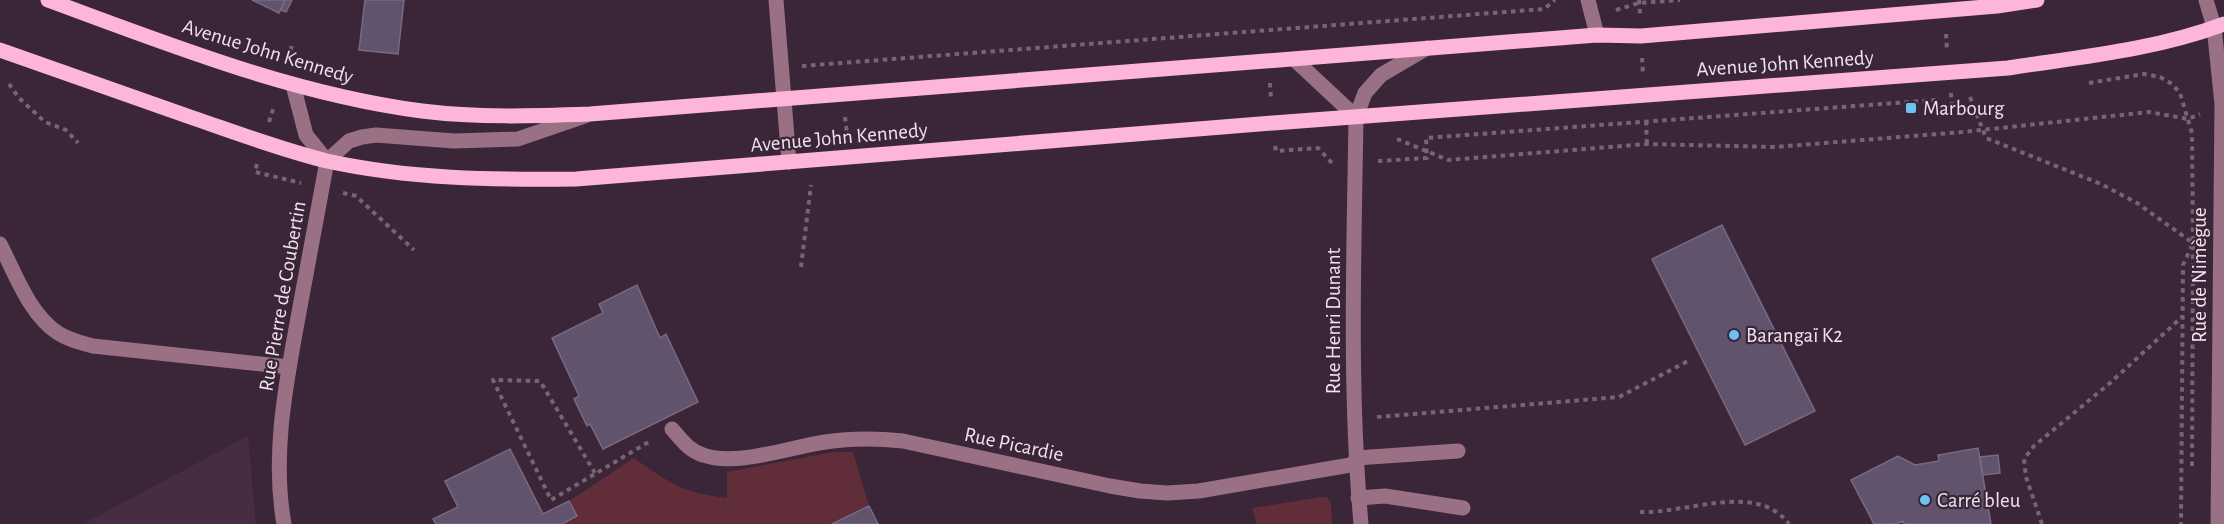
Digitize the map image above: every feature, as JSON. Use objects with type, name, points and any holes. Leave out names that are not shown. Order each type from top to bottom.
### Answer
[{"type":"main road","name":"Avenue John Kennedy","points":[[48,0],[149,37],[293,85],[357,100],[423,111],[495,117],[590,114],[1597,35],[1653,35],[1997,6],[2037,0]]},
{"type":"main road","name":"Avenue John Kennedy","points":[[0,50],[253,139],[327,160],[383,171],[512,180],[576,179],[2008,68],[2114,52],[2166,41],[2219,25]]},
{"type":"street","points":[[776,0],[789,162]]},
{"type":"street","name":"Rue de Nimègue","points":[[2206,0],[2219,25],[2222,104],[2220,232],[2222,334],[2218,524]]},
{"type":"street","points":[[1589,6],[1597,35]]},
{"type":"street","name":"Avenue John Kennedy","points":[[1356,117],[1365,93],[1381,75],[1427,48]]},
{"type":"street","points":[[1294,59],[1356,117]]},
{"type":"street","points":[[293,85],[306,135],[327,160]]},
{"type":"street","name":"Avenue John Kennedy","points":[[327,160],[342,146],[362,137],[376,135],[454,141],[518,139],[590,114]]},
{"type":"street","name":"Rue Henri Dunant","points":[[1356,117],[1352,301],[1354,419],[1361,524]]},
{"type":"street","name":"Rue Pierre de Coubertin","points":[[284,524],[280,501],[280,435],[289,367],[327,160]]},
{"type":"street","points":[[0,244],[35,311],[58,333],[73,340],[93,346],[289,367]]},
{"type":"street","name":"Rue Picardie","points":[[672,429],[688,447],[701,455],[716,459],[741,458],[825,442],[877,438],[903,441],[1110,486],[1149,492],[1199,491],[1356,461],[1458,451]]},
{"type":"street","points":[[1358,498],[1385,496],[1462,508]]},
{"type":"path","points":[[781,68],[1544,9],[1555,0]]},
{"type":"path","points":[[1589,6],[1624,9],[1639,3],[1680,0]]},
{"type":"path","points":[[2085,83],[2144,75],[2160,77],[2172,84],[2180,93],[2192,133],[2192,477]]},
{"type":"path","points":[[9,84],[19,98],[45,122],[66,130],[78,143]]},
{"type":"path","points":[[1647,144],[1646,123],[1982,96]]},
{"type":"path","points":[[1970,97],[1986,138],[2101,184],[2137,203],[2193,243]]},
{"type":"path","points":[[1386,139],[1397,138],[1448,160],[1647,144],[1775,147],[1983,130],[2149,112],[2188,119]]},
{"type":"path","points":[[2181,524],[2183,265],[2193,243],[2220,232]]},
{"type":"path","points":[[2042,524],[2026,477],[2024,459],[2041,439],[2110,383],[2183,317]]},
{"type":"path","points":[[1354,419],[1619,397],[1688,361]]},
{"type":"path","points":[[596,473],[540,381],[494,380],[551,500],[672,429]]},
{"type":"path","points":[[1641,512],[1665,512],[1698,505],[1754,502],[1768,506],[1789,524]]},
{"type":"shaded area","points":[[248,436],[256,524],[83,524]]},
{"type":"shaded area","points":[[833,452],[853,452],[869,506],[832,524],[562,524],[577,516],[569,501],[634,458],[657,474],[687,490],[727,498],[727,472]]},
{"type":"shaded area","points":[[1327,497],[1331,504],[1332,524],[1257,524],[1252,508]]},
{"type":"building","points":[[252,0],[285,0],[279,13]]},
{"type":"building","points":[[285,0],[292,0],[286,12],[281,10]]},
{"type":"building","points":[[365,0],[404,0],[398,54],[359,50]]},
{"type":"building","name":"Barangaï K2","points":[[1722,225],[1815,411],[1745,445],[1652,259]]},
{"type":"building","points":[[637,285],[660,338],[666,334],[698,402],[603,449],[590,424],[587,426],[574,399],[579,396],[552,338],[603,313],[599,304]]},
{"type":"building","name":"Carré bleu","points":[[1978,448],[1991,524],[1904,524],[1903,521],[1896,524],[1874,524],[1851,480],[1898,456],[1915,465],[1939,461],[1938,455]]},
{"type":"building","points":[[510,449],[543,514],[569,501],[577,516],[562,524],[436,524],[433,519],[458,507],[445,481]]},
{"type":"building","points":[[1998,455],[2000,473],[1983,475],[1980,457]]},
{"type":"building","points":[[869,506],[878,524],[832,524]]},
{"type":"place","name":"Marbourg","points":[[1911,108]]},
{"type":"place","name":"Barangaï K2","points":[[1734,335]]},
{"type":"place","name":"Carré bleu","points":[[1925,500]]}]
